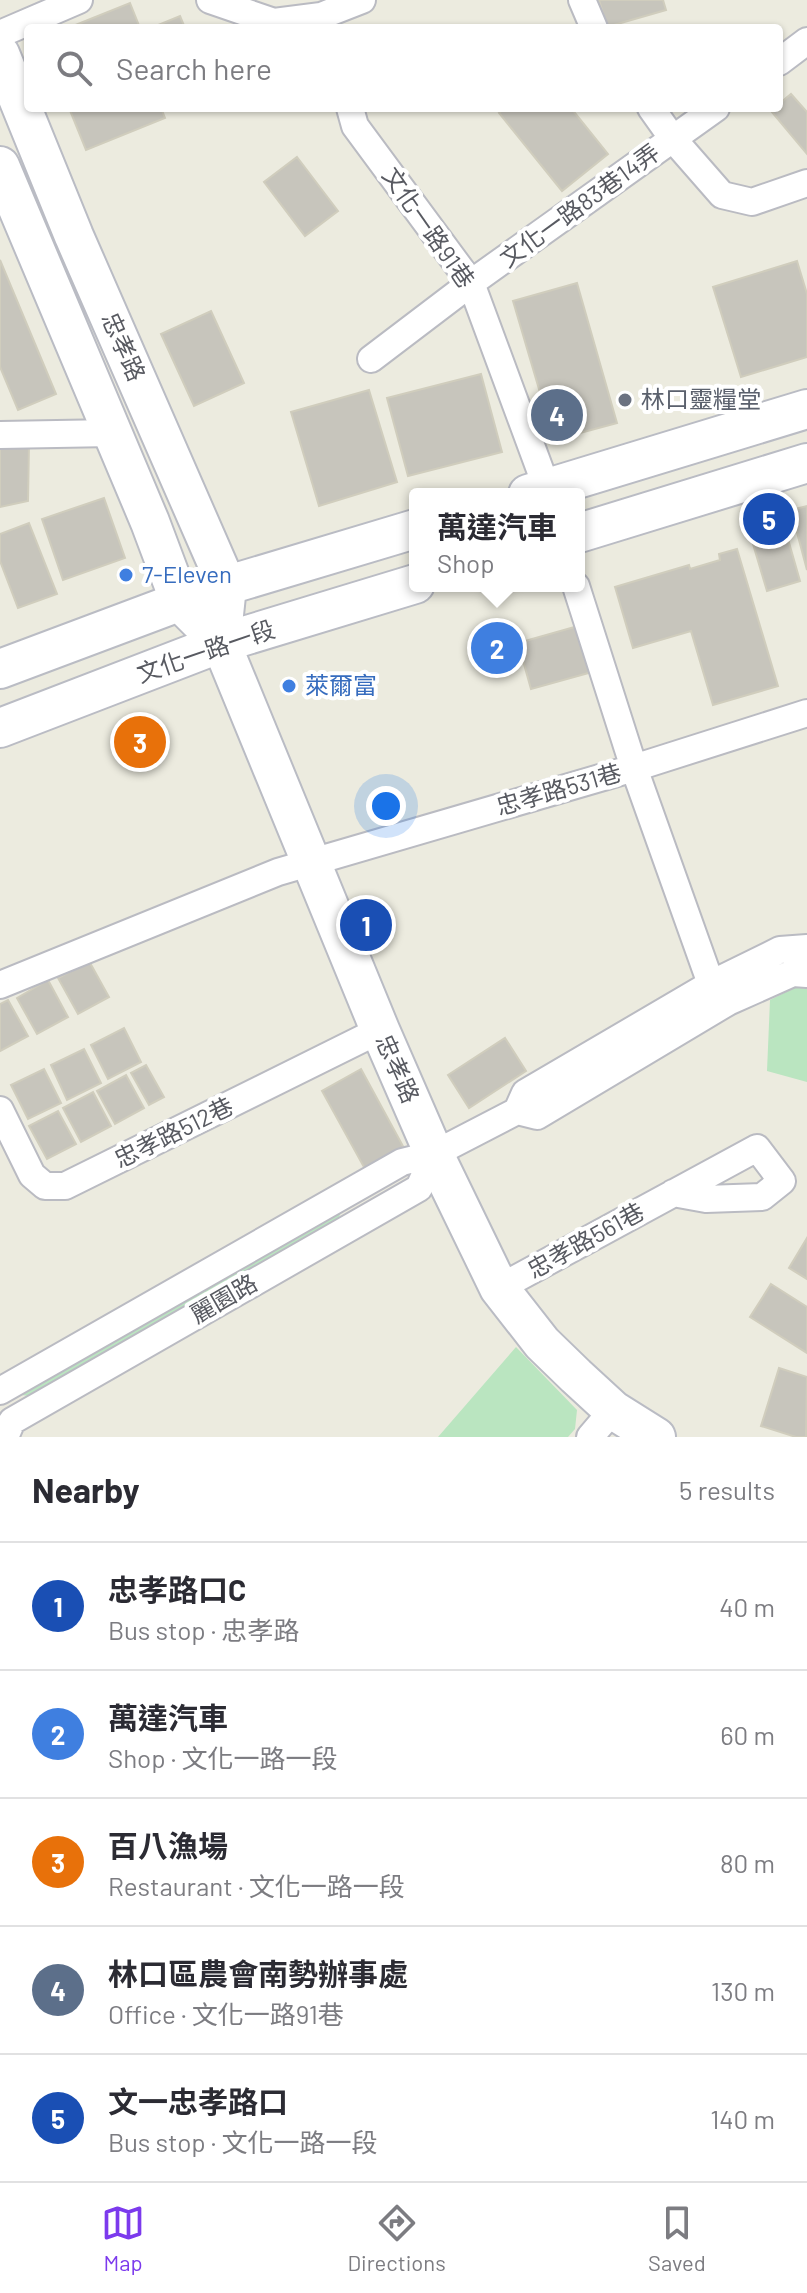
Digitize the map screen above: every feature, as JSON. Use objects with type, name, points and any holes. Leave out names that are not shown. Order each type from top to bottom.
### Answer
[{"type":"street","points":[[0,34],[79,0]]},
{"type":"street","points":[[210,0],[274,22],[323,22],[355,1]]},
{"type":"street","points":[[582,0],[592,24]]},
{"type":"street","points":[[783,59],[807,41]]},
{"type":"street","name":"忠孝路","points":[[0,54],[74,236],[227,586],[221,643]]},
{"type":"street","points":[[654,112],[673,139]]},
{"type":"street","name":"文化一路83巷14弄","points":[[371,359],[471,283],[710,112]]},
{"type":"street","name":"文化一路91巷","points":[[352,117],[471,283],[540,488]]},
{"type":"street","name":"文化一路83巷14弄","points":[[673,139],[722,195],[752,202],[807,183]]},
{"type":"street","name":"忠孝路","points":[[0,166],[113,433],[180,602],[221,643],[380,1030],[434,1154],[499,1288],[601,1424],[656,1437]]},
{"type":"street","points":[[554,488],[807,409]]},
{"type":"street","points":[[0,435],[113,433]]},
{"type":"street","points":[[585,531],[807,463]]},
{"type":"street","points":[[0,669],[227,586],[409,531]]},
{"type":"street","name":"文化一路一段","points":[[0,728],[221,643],[409,586]]},
{"type":"street","points":[[578,592],[634,768],[711,984]]},
{"type":"street","name":"忠孝路531巷","points":[[310,863],[634,768],[807,713]]},
{"type":"street","points":[[0,985],[278,872],[310,863]]},
{"type":"street","name":"麗園路","points":[[0,1391],[402,1162],[434,1154],[517,1111],[525,1093],[711,984],[780,950],[807,948]]},
{"type":"street","name":"麗園路","points":[[517,1111],[537,1116],[728,1002],[793,973],[807,974]]},
{"type":"street","name":"忠孝路512巷","points":[[0,1110],[32,1175],[45,1186],[65,1186],[380,1030]]},
{"type":"street","name":"麗園路","points":[[6,1418],[419,1188],[434,1154]]},
{"type":"street","name":"忠孝路561巷","points":[[499,1288],[673,1193]]},
{"type":"green space","points":[[796,987],[807,989],[807,1082],[767,1071],[770,1000]]},
{"type":"green space","points":[[333,1211],[341,1212],[338,1220],[30,1396],[21,1395],[24,1389]]},
{"type":"green space","points":[[516,1347],[577,1410],[575,1429],[568,1437],[438,1437]]},
{"type":"building","points":[[599,0],[663,0],[666,10],[617,24],[606,24]]},
{"type":"building","points":[[130,3],[138,24],[78,24]]},
{"type":"building","points":[[180,16],[183,24],[161,24]]},
{"type":"building","points":[[791,94],[807,112],[807,154],[772,112],[783,112],[783,101]]},
{"type":"building","points":[[71,112],[163,112],[165,118],[86,150]]},
{"type":"building","points":[[574,112],[608,154],[562,191],[499,113]]},
{"type":"building","points":[[297,157],[338,211],[305,236],[264,182]]},
{"type":"building","points":[[0,260],[56,394],[18,410],[0,367]]},
{"type":"building","points":[[797,261],[807,294],[807,357],[741,377],[713,287]]},
{"type":"building","points":[[577,283],[617,423],[554,440],[513,301]]},
{"type":"building","points":[[211,311],[244,383],[194,406],[161,334]]},
{"type":"building","points":[[481,374],[502,452],[408,476],[387,398]]},
{"type":"building","points":[[369,390],[397,482],[319,506],[291,412]]},
{"type":"building","points":[[0,443],[29,443],[28,501],[0,507]]},
{"type":"building","points":[[104,498],[125,558],[63,580],[42,519]]},
{"type":"building","points":[[807,506],[807,570],[791,510]]},
{"type":"building","points":[[29,523],[57,594],[18,608],[0,561],[0,534]]},
{"type":"building","points":[[784,525],[800,581],[767,591],[750,534]]},
{"type":"building","points":[[737,549],[778,686],[713,705],[691,631],[633,648],[615,587],[689,565],[690,569],[720,560],[719,554]]},
{"type":"building","points":[[578,626],[592,672],[531,689],[518,643]]},
{"type":"building","points":[[89,961],[109,997],[78,1014],[58,978]]},
{"type":"building","points":[[48,980],[68,1017],[37,1034],[17,998]]},
{"type":"building","points":[[8,1000],[28,1036],[0,1051],[0,1004]]},
{"type":"building","points":[[124,1028],[141,1062],[108,1079],[91,1045]]},
{"type":"building","points":[[505,1038],[526,1071],[469,1108],[448,1075]]},
{"type":"building","points":[[84,1049],[101,1083],[67,1100],[51,1065]]},
{"type":"building","points":[[146,1065],[164,1097],[149,1105],[131,1073]]},
{"type":"building","points":[[44,1069],[61,1103],[28,1119],[11,1085]]},
{"type":"building","points":[[361,1069],[404,1148],[365,1169],[322,1091]]},
{"type":"building","points":[[126,1075],[144,1108],[115,1124],[97,1091]]},
{"type":"building","points":[[93,1092],[111,1126],[81,1142],[63,1108]]},
{"type":"building","points":[[58,1111],[76,1144],[47,1159],[29,1126]]},
{"type":"building","points":[[807,1238],[807,1279],[789,1268]]},
{"type":"building","points":[[771,1284],[807,1307],[807,1353],[750,1317]]},
{"type":"building","points":[[779,1368],[807,1377],[806,1437],[761,1426]]},
{"type":"place","name":"林口靈糧堂","points":[[625,400]]},
{"type":"place","name":"林口區農會南勢辦事處","points":[[557,415]]},
{"type":"place","name":"文一忠孝路口","points":[[769,519]]},
{"type":"place","name":"7-Eleven","points":[[126,575]]},
{"type":"place","name":"萬達汽車","points":[[497,648]]},
{"type":"place","name":"萊爾富","points":[[289,686]]},
{"type":"place","name":"百八漁場","points":[[140,742]]},
{"type":"place","name":"忠孝路口C","points":[[366,925]]}]
